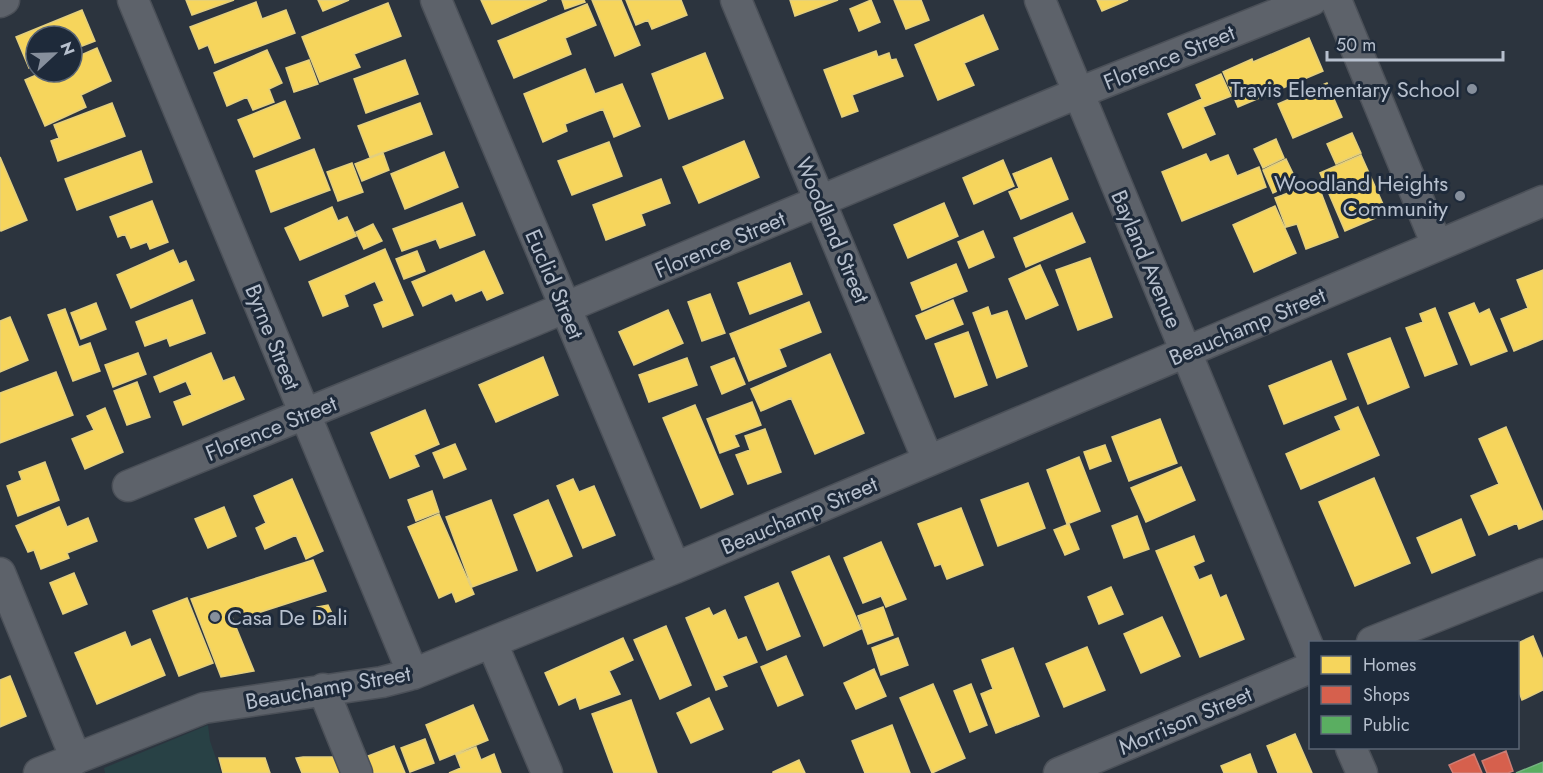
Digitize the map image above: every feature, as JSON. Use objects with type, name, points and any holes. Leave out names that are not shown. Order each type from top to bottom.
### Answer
[{"type":"street","points":[[0,2],[4,0]]},
{"type":"street","name":"Byrne Street","points":[[133,0],[413,674]]},
{"type":"street","name":"Euclid Street","points":[[436,0],[564,309],[675,568]]},
{"type":"street","name":"Woodland Street","points":[[736,0],[928,460]]},
{"type":"street","name":"Bayland Avenue","points":[[1040,0],[1309,646]]},
{"type":"street","name":"Florence Street","points":[[128,486],[564,309],[1078,93],[1312,0]]},
{"type":"street","points":[[1336,0],[1437,245]]},
{"type":"street","name":"Beauchamp Street","points":[[39,773],[204,708],[382,682],[413,674],[675,568],[1543,201]]},
{"type":"street","points":[[0,573],[76,759]]},
{"type":"street","points":[[1375,641],[1543,574]]},
{"type":"street","points":[[492,643],[548,773]]},
{"type":"street","name":"Morrison Street","points":[[1059,773],[1309,669]]},
{"type":"street","points":[[323,689],[357,773]]},
{"type":"street","points":[[1352,749],[1362,773]]},
{"type":"green space","points":[[208,725],[210,741],[221,773],[105,773],[104,768]]},
{"type":"building: Homes","points":[[186,0],[234,0],[192,15]]},
{"type":"building: Homes","points":[[318,0],[349,0],[323,11]]},
{"type":"building: Homes","points":[[481,0],[547,0],[492,24]]},
{"type":"building: Homes","points":[[562,0],[584,0],[585,2],[565,9]]},
{"type":"building: Homes","points":[[592,0],[621,0],[640,45],[615,56]]},
{"type":"building: Homes","points":[[626,0],[681,0],[687,15],[652,29],[648,20],[636,25]]},
{"type":"building: Homes","points":[[790,0],[838,0],[795,16]]},
{"type":"building: Homes","points":[[871,0],[880,22],[859,31],[850,9]]},
{"type":"building: Homes","points":[[894,0],[921,0],[929,20],[906,29]]},
{"type":"building: Homes","points":[[1097,0],[1128,0],[1102,11]]},
{"type":"building: Homes","points":[[256,2],[262,19],[286,10],[295,33],[215,63],[208,45],[199,49],[190,27]]},
{"type":"building: Homes","points":[[388,3],[401,36],[354,54],[360,67],[320,82],[302,37]]},
{"type":"building: Homes","points":[[587,4],[596,25],[565,38],[571,54],[514,78],[498,41]]},
{"type":"building: Homes","points":[[82,10],[95,41],[84,45],[84,24],[48,24]]},
{"type":"building: Homes","points":[[983,15],[998,49],[964,63],[974,85],[938,100],[915,45]]},
{"type":"building: Homes","points":[[24,34],[24,56],[16,37]]},
{"type":"building: Homes","points":[[1309,38],[1323,71],[1238,107],[1223,72]]},
{"type":"building: Homes","points":[[97,48],[111,81],[81,95],[86,107],[45,126],[27,84],[84,84],[84,54]]},
{"type":"building: Homes","points":[[267,50],[282,83],[269,89],[274,102],[253,110],[247,97],[227,106],[214,73]]},
{"type":"building: Homes","points":[[876,51],[878,57],[889,53],[891,60],[896,59],[903,76],[852,95],[858,111],[842,117],[824,70]]},
{"type":"building: Homes","points":[[705,53],[723,98],[669,119],[652,74]]},
{"type":"building: Homes","points":[[309,60],[318,84],[294,92],[286,68]]},
{"type":"building: Homes","points":[[405,60],[418,94],[366,113],[354,79]]},
{"type":"building: Homes","points":[[585,69],[595,94],[622,84],[640,126],[614,137],[603,109],[565,124],[567,131],[543,142],[524,94]]},
{"type":"building: Homes","points":[[1221,74],[1231,96],[1203,107],[1215,134],[1183,148],[1168,114],[1202,99],[1196,85]]},
{"type":"building: Homes","points":[[1327,83],[1342,117],[1293,138],[1278,104]]},
{"type":"building: Homes","points":[[285,101],[300,138],[254,157],[238,120]]},
{"type":"building: Homes","points":[[112,103],[125,136],[58,161],[51,141],[59,138],[54,125]]},
{"type":"building: Homes","points":[[420,103],[432,134],[370,157],[358,126]]},
{"type":"building: Homes","points":[[1352,133],[1361,153],[1336,164],[1327,144]]},
{"type":"building: Homes","points":[[1276,139],[1284,158],[1263,168],[1254,149]]},
{"type":"building: Homes","points":[[744,141],[759,177],[699,203],[683,167]]},
{"type":"building: Homes","points":[[609,142],[622,176],[572,195],[558,161]]},
{"type":"building: Homes","points":[[314,149],[330,190],[271,212],[256,171]]},
{"type":"building: Homes","points":[[141,151],[152,182],[77,210],[65,179]]},
{"type":"building: Homes","points":[[444,152],[458,187],[405,209],[391,174]]},
{"type":"building: Homes","points":[[383,153],[389,170],[362,181],[355,164]]},
{"type":"building: Homes","points":[[1206,154],[1210,162],[1228,155],[1237,176],[1259,167],[1266,187],[1182,221],[1162,172]]},
{"type":"building: Homes","points":[[1361,155],[1387,213],[1345,231],[1320,173]]},
{"type":"building: Homes","points":[[0,157],[27,220],[1,231],[0,229]]},
{"type":"building: Homes","points":[[1051,158],[1068,199],[1021,219],[1009,192],[1019,188],[1013,174]]},
{"type":"building: Homes","points":[[1286,159],[1297,182],[1273,193],[1263,170]]},
{"type":"building: Homes","points":[[1003,160],[1014,186],[974,204],[963,178]]},
{"type":"building: Homes","points":[[352,163],[363,192],[338,201],[327,172]]},
{"type":"building: Homes","points":[[661,179],[670,203],[641,214],[645,225],[606,240],[593,205]]},
{"type":"building: Homes","points":[[1317,182],[1338,237],[1306,249],[1297,224],[1286,227],[1275,198]]},
{"type":"building: Homes","points":[[152,201],[168,242],[150,249],[147,242],[131,248],[125,234],[118,237],[110,217]]},
{"type":"building: Homes","points":[[462,203],[475,235],[440,248],[436,239],[402,251],[393,229]]},
{"type":"building: Homes","points":[[944,203],[958,236],[908,258],[894,225]]},
{"type":"building: Homes","points":[[1275,206],[1296,253],[1254,272],[1233,225]]},
{"type":"building: Homes","points":[[332,207],[338,221],[347,217],[356,236],[300,260],[285,228]]},
{"type":"building: Homes","points":[[1072,213],[1085,242],[1026,267],[1014,238]]},
{"type":"building: Homes","points":[[373,224],[382,241],[364,249],[356,232]]},
{"type":"building: Homes","points":[[983,231],[994,257],[969,268],[958,242]]},
{"type":"building: Homes","points":[[385,249],[413,315],[383,327],[374,305],[384,301],[375,281],[344,295],[348,306],[323,316],[309,282]]},
{"type":"building: Homes","points":[[173,250],[179,264],[186,261],[194,280],[131,308],[117,275]]},
{"type":"building: Homes","points":[[417,251],[425,271],[404,279],[396,259]]},
{"type":"building: Homes","points":[[484,251],[503,293],[487,300],[482,290],[456,301],[452,293],[423,306],[412,282]]},
{"type":"building: Homes","points":[[1090,258],[1112,317],[1078,330],[1056,270]]},
{"type":"building: Homes","points":[[790,263],[802,294],[750,314],[738,283]]},
{"type":"building: Homes","points":[[956,264],[967,291],[922,310],[911,283]]},
{"type":"building: Homes","points":[[1040,265],[1058,305],[1026,319],[1009,279]]},
{"type":"building: Homes","points":[[1543,270],[1543,339],[1514,351],[1501,319],[1528,308],[1517,280]]},
{"type":"building: Homes","points":[[710,294],[725,333],[702,341],[688,302]]},
{"type":"building: Homes","points":[[192,300],[205,333],[170,346],[167,338],[145,346],[136,322]]},
{"type":"building: Homes","points":[[953,300],[963,324],[926,339],[916,316]]},
{"type":"building: Homes","points":[[809,302],[821,332],[779,349],[786,366],[749,381],[730,334]]},
{"type":"building: Homes","points":[[96,303],[106,329],[81,339],[71,313]]},
{"type":"building: Homes","points":[[1474,303],[1479,314],[1489,309],[1507,351],[1471,365],[1449,313]]},
{"type":"building: Homes","points":[[988,307],[991,316],[1007,311],[1027,366],[997,378],[973,313]]},
{"type":"building: Homes","points":[[1435,308],[1457,364],[1425,376],[1406,328],[1423,322],[1420,314]]},
{"type":"building: Homes","points":[[65,309],[79,347],[90,343],[100,371],[73,381],[48,315]]},
{"type":"building: Homes","points":[[668,310],[683,343],[634,365],[619,332]]},
{"type":"building: Homes","points":[[10,317],[28,360],[0,372],[0,321]]},
{"type":"building: Homes","points":[[968,332],[987,385],[955,397],[935,344]]},
{"type":"building: Homes","points":[[1390,338],[1409,387],[1368,404],[1348,354]]},
{"type":"building: Homes","points":[[138,353],[146,374],[113,387],[105,365]]},
{"type":"building: Homes","points":[[211,353],[223,381],[234,377],[244,399],[183,425],[174,402],[192,395],[186,381],[160,392],[154,377]]},
{"type":"building: Homes","points":[[830,354],[864,433],[815,454],[791,398],[761,411],[751,389]]},
{"type":"building: Homes","points":[[543,357],[558,395],[496,422],[479,385]]},
{"type":"building: Homes","points":[[687,358],[697,385],[649,402],[639,375]]},
{"type":"building: Homes","points":[[734,358],[745,384],[722,394],[711,367]]},
{"type":"building: Homes","points":[[1331,361],[1346,399],[1284,424],[1269,386]]},
{"type":"building: Homes","points":[[56,372],[73,415],[0,443],[0,393]]},
{"type":"building: Homes","points":[[137,382],[150,417],[127,425],[114,391]]},
{"type":"building: Homes","points":[[752,402],[761,425],[734,435],[739,446],[720,453],[707,419]]},
{"type":"building: Homes","points":[[695,405],[733,494],[701,508],[663,418]]},
{"type":"building: Homes","points":[[1358,407],[1379,455],[1301,489],[1286,454],[1341,430],[1335,417]]},
{"type":"building: Homes","points":[[105,408],[123,452],[85,469],[72,439],[94,430],[87,416]]},
{"type":"building: Homes","points":[[425,410],[439,444],[414,455],[419,466],[390,478],[371,433]]},
{"type":"building: Homes","points":[[1160,419],[1177,463],[1129,481],[1112,437]]},
{"type":"building: Homes","points":[[1506,427],[1543,513],[1543,519],[1519,529],[1517,523],[1489,535],[1471,496],[1499,484],[1479,439]]},
{"type":"building: Homes","points":[[765,429],[781,472],[748,484],[736,455],[750,450],[745,436]]},
{"type":"building: Homes","points":[[455,444],[466,469],[444,478],[433,453]]},
{"type":"building: Homes","points":[[1105,445],[1111,461],[1090,469],[1084,452]]},
{"type":"building: Homes","points":[[1079,457],[1100,511],[1067,524],[1047,470]]},
{"type":"building: Homes","points":[[45,462],[59,500],[18,516],[7,486],[22,480],[19,472]]},
{"type":"building: Homes","points":[[1181,467],[1195,500],[1146,522],[1131,488]]},
{"type":"building: Homes","points":[[1374,478],[1410,563],[1355,586],[1319,502]]},
{"type":"building: Homes","points":[[292,479],[323,551],[306,559],[296,535],[265,549],[256,528],[266,523],[254,496]]},
{"type":"building: Homes","points":[[573,479],[579,492],[594,486],[615,535],[583,548],[557,486]]},
{"type":"building: Homes","points":[[1028,483],[1045,528],[998,546],[981,500]]},
{"type":"building: Homes","points":[[432,491],[439,512],[416,521],[408,500]]},
{"type":"building: Homes","points":[[491,500],[517,570],[472,587],[446,517]]},
{"type":"building: Homes","points":[[548,500],[572,556],[537,571],[514,515]]},
{"type":"building: Homes","points":[[59,507],[67,527],[88,518],[97,541],[67,553],[69,558],[41,569],[34,550],[28,552],[16,526]]},
{"type":"building: Homes","points":[[224,507],[236,536],[208,548],[195,519]]},
{"type":"building: Homes","points":[[961,508],[983,565],[947,579],[941,564],[935,566],[918,524]]},
{"type":"building: Homes","points":[[439,514],[474,594],[456,602],[452,592],[439,598],[408,527]]},
{"type":"building: Homes","points":[[1137,516],[1149,549],[1124,558],[1112,526]]},
{"type":"building: Homes","points":[[1461,519],[1475,555],[1432,573],[1417,538]]},
{"type":"building: Homes","points":[[1069,524],[1079,549],[1065,555],[1054,530]]},
{"type":"building: Homes","points":[[1194,536],[1204,561],[1193,566],[1199,580],[1211,575],[1220,598],[1226,595],[1244,639],[1200,657],[1156,551]]},
{"type":"building: Homes","points":[[881,542],[906,599],[886,607],[881,596],[863,603],[844,558]]},
{"type":"building: Homes","points":[[829,556],[861,629],[824,646],[792,572]]},
{"type":"building: Homes","name":"Casa De Dali","points":[[313,560],[326,591],[242,618],[240,612],[231,615],[254,671],[221,677],[191,599]]},
{"type":"building: Homes","points":[[74,573],[87,604],[63,614],[50,583]]},
{"type":"building: Homes","points":[[778,583],[800,636],[767,650],[745,597]]},
{"type":"building: Homes","points":[[1111,587],[1123,614],[1099,624],[1088,597]]},
{"type":"building: Homes","points":[[187,598],[213,663],[179,676],[153,611]]},
{"type":"building: Homes","points":[[328,605],[336,622],[320,625],[317,607]]},
{"type":"building: Homes","points":[[883,607],[893,635],[868,644],[858,616]]},
{"type":"building: Homes","points":[[709,608],[713,616],[725,610],[738,640],[746,637],[757,662],[722,676],[727,686],[716,690],[686,618]]},
{"type":"building: Homes","points":[[1162,617],[1180,656],[1141,673],[1124,634]]},
{"type":"building: Homes","points":[[666,626],[691,685],[660,699],[634,640]]},
{"type":"building: Homes","points":[[125,632],[131,647],[150,639],[165,675],[97,704],[75,653]]},
{"type":"building: Homes","points":[[1533,636],[1543,660],[1543,690],[1522,700],[1519,692],[1519,643]]},
{"type":"building: Homes","points":[[623,638],[633,660],[609,671],[620,694],[580,709],[576,697],[559,705],[545,673]]},
{"type":"building: Homes","points":[[898,638],[908,665],[881,675],[872,648]]},
{"type":"building: Homes","points":[[1087,647],[1105,690],[1064,707],[1046,664]]},
{"type":"building: Homes","points":[[1013,648],[1039,716],[996,733],[981,694],[993,689],[982,660]]},
{"type":"building: Homes","points":[[786,656],[803,695],[778,706],[761,667]]},
{"type":"building: Homes","points":[[874,669],[886,696],[856,709],[844,683]]},
{"type":"building: Homes","points":[[10,676],[26,716],[0,727],[0,680]]},
{"type":"building: Homes","points":[[933,684],[965,758],[932,773],[900,698]]},
{"type":"building: Homes","points":[[971,684],[987,725],[970,732],[954,691]]},
{"type":"building: Homes","points":[[709,698],[723,729],[691,743],[677,713]]},
{"type":"building: Homes","points":[[631,700],[657,773],[614,773],[592,714]]},
{"type":"building: Homes","points":[[473,705],[488,740],[440,760],[426,725]]},
{"type":"building: Homes","points":[[892,725],[910,773],[865,773],[852,741]]},
{"type":"building: Homes","points":[[1295,734],[1312,773],[1278,773],[1267,746]]},
{"type":"building: Homes","points":[[425,739],[434,763],[410,772],[401,748]]},
{"type":"building: Homes","points":[[394,746],[405,773],[369,773],[363,758]]},
{"type":"building: Homes","points":[[476,747],[481,760],[494,754],[501,773],[449,773],[461,768],[456,755]]},
{"type":"building: Homes","points":[[1250,754],[1257,773],[1224,773],[1221,766]]},
{"type":"building: Homes","points":[[343,757],[349,773],[302,773],[296,758]]},
{"type":"building: Homes","points":[[219,758],[265,758],[270,773],[223,773]]},
{"type":"building: Homes","points":[[799,760],[805,773],[773,773],[773,772]]},
{"type":"building: Shops","points":[[1506,751],[1513,771],[1487,773],[1482,761]]},
{"type":"building: Shops","points":[[1474,754],[1482,773],[1453,773],[1449,765]]},
{"type":"building: Public","points":[[1543,762],[1543,773],[1516,773]]},
{"type":"place","name":"Travis Elementary School","points":[[1472,89]]},
{"type":"place","name":"Woodland Heights Community","points":[[1460,196]]},
{"type":"place","name":"Casa De Dali","points":[[215,617]]}]
